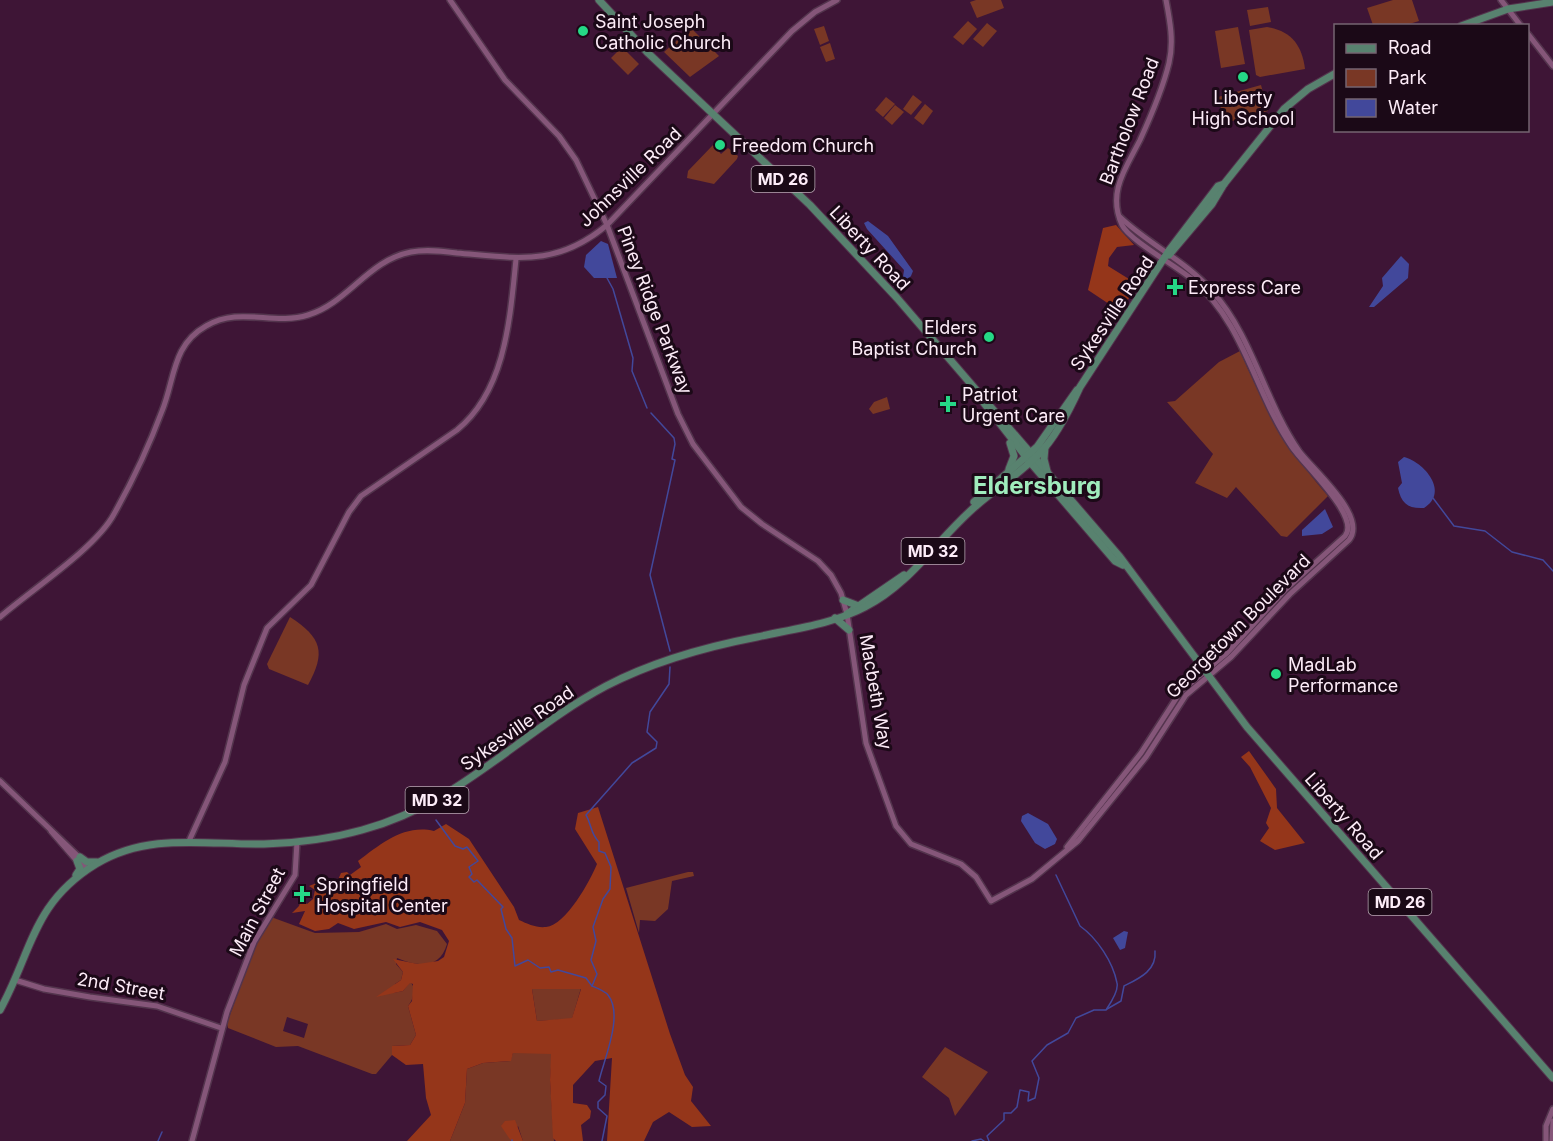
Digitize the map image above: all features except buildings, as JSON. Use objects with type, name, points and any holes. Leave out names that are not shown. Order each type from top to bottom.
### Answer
[{"type":"main road","name":"Liberty Road","points":[[599,0],[648,53],[852,248],[981,399],[1018,437],[1030,458],[1048,473],[1120,557],[1124,566],[1173,625],[1205,673],[1247,727],[1553,1078]]},
{"type":"main road","points":[[1467,24],[1508,9],[1553,2]]},
{"type":"main road","name":"Sykesville Road","points":[[0,1010],[38,923],[53,901],[74,880],[99,862],[125,850],[151,843],[297,842],[362,830],[433,803],[585,698],[642,669],[703,648],[835,618],[863,609],[898,586],[967,514],[1044,443],[1069,398],[1080,387],[1167,257],[1170,249],[1218,186],[1224,184],[1289,103],[1334,75]]},
{"type":"main road","name":"Liberty Road","points":[[981,399],[1001,428],[1030,458],[1115,561],[1124,566]]},
{"type":"main road","points":[[1001,428],[1014,453],[1007,472]]},
{"type":"main road","points":[[1018,437],[1032,444],[1044,443],[1044,459],[1048,473]]},
{"type":"main road","name":"Sykesville Road","points":[[847,614],[856,605],[904,575],[963,513],[1007,472],[1030,458]]},
{"type":"main road","points":[[843,600],[856,605]]},
{"type":"main road","points":[[835,618],[849,630]]},
{"type":"main road","points":[[74,880],[80,869],[78,859],[91,863],[99,862]]},
{"type":"street","name":"Piney Ridge Parkway","points":[[450,0],[505,80],[560,136],[573,154],[607,225],[678,414],[693,444],[749,514],[818,561],[831,575],[847,614]]},
{"type":"street","name":"Johnsville Road","points":[[0,617],[108,524],[162,412],[176,360],[186,343],[200,330],[233,315],[287,319],[308,315],[330,303],[375,267],[404,253],[431,251],[516,259],[547,257],[586,240],[607,225],[792,32],[815,12],[837,0]]},
{"type":"street","name":"Bartholow Road","points":[[1124,228],[1116,200],[1119,180],[1141,138],[1169,61],[1171,35],[1166,0]]},
{"type":"street","points":[[1501,0],[1519,24]]},
{"type":"street","points":[[1529,36],[1553,66]]},
{"type":"street","points":[[1120,216],[1167,257]]},
{"type":"street","points":[[1124,228],[1142,237]]},
{"type":"street","points":[[1124,228],[1167,257]]},
{"type":"street","name":"Georgetown Boulevard","points":[[991,901],[1032,879],[1065,851],[1073,837],[1141,753],[1176,697],[1205,673],[1285,590],[1347,534],[1349,522],[1344,509],[1285,429],[1245,339],[1224,306],[1197,276],[1167,257]]},
{"type":"street","points":[[189,841],[225,762],[244,685],[267,628],[311,585],[344,520],[362,496],[457,430],[471,418],[484,400],[495,374],[507,329],[516,259]]},
{"type":"street","name":"Macbeth Way","points":[[847,614],[866,743],[896,826],[911,844],[961,864],[976,877],[991,901]]},
{"type":"street","points":[[0,781],[88,869]]},
{"type":"street","name":"Main Street","points":[[192,1141],[221,1028],[254,942],[295,875],[297,842]]},
{"type":"street","name":"2nd Street","points":[[15,980],[90,997],[157,1006],[221,1028]]},
{"type":"street","points":[[1546,1141],[1546,1126],[1553,1109]]},
{"type":"street","points":[[1552,1141],[1553,1121]]},
{"type":"green space","points":[[1001,0],[1004,8],[977,18],[970,2]]},
{"type":"green space","points":[[1393,0],[1412,0],[1419,21],[1409,24],[1373,24],[1367,8]]},
{"type":"green space","points":[[1268,7],[1271,22],[1250,26],[1247,10]]},
{"type":"green space","points":[[968,21],[977,29],[963,45],[953,37]]},
{"type":"green space","points":[[987,23],[997,31],[983,47],[973,39]]},
{"type":"green space","points":[[824,26],[829,41],[820,45],[814,29]]},
{"type":"green space","points":[[1238,27],[1245,64],[1221,68],[1215,31]]},
{"type":"green space","points":[[1267,27],[1283,32],[1294,40],[1301,53],[1305,69],[1260,77],[1256,75],[1249,30]]},
{"type":"green space","points":[[691,28],[719,56],[690,77],[664,52]]},
{"type":"green space","points":[[830,43],[835,59],[826,62],[820,47]]},
{"type":"green space","points":[[622,47],[639,64],[628,75],[611,58]]},
{"type":"green space","points":[[1261,85],[1268,111],[1225,123],[1218,97]]},
{"type":"green space","points":[[913,95],[922,102],[911,115],[903,109]]},
{"type":"green space","points":[[886,97],[895,104],[883,117],[875,110]]},
{"type":"green space","points":[[925,104],[933,111],[923,125],[914,118]]},
{"type":"green space","points":[[895,105],[904,112],[892,125],[884,118]]},
{"type":"green space","points":[[713,145],[721,154],[728,148],[738,156],[737,159],[714,184],[687,178],[688,171]]},
{"type":"green space","points":[[1240,351],[1278,427],[1301,462],[1328,496],[1287,537],[1281,536],[1236,487],[1227,498],[1195,483],[1213,454],[1167,402],[1175,401],[1219,362]]},
{"type":"green space","points":[[887,397],[890,409],[873,414],[869,409],[874,402]]},
{"type":"green space","points":[[290,617],[309,632],[318,646],[317,663],[308,685],[269,669],[267,664]]},
{"type":"green space","points":[[693,872],[694,876],[672,881],[668,909],[655,921],[640,920],[639,933],[626,888]]},
{"type":"green space","points":[[271,917],[315,933],[359,932],[386,924],[397,929],[416,925],[437,931],[447,944],[439,958],[427,964],[397,958],[396,964],[403,972],[401,980],[395,984],[393,993],[403,991],[410,982],[412,984],[413,994],[408,1006],[416,1035],[410,1045],[392,1046],[392,1055],[376,1074],[372,1074],[298,1046],[276,1047],[228,1028],[227,1023],[256,943]],"holes":[[[287,1017],[308,1024],[304,1038],[283,1031]]]},
{"type":"green space","points":[[581,988],[572,1019],[537,1021],[532,989]]},
{"type":"green space","points":[[945,1047],[988,1072],[955,1116],[949,1098],[922,1077]]},
{"type":"green space","points":[[513,1053],[552,1053],[550,1080],[554,1141],[523,1141],[518,1126],[509,1136],[511,1141],[450,1141],[465,1103],[467,1069],[483,1063],[510,1061]]},
{"type":"shaded area","points":[[1116,225],[1134,245],[1117,247],[1109,258],[1108,266],[1137,284],[1121,312],[1088,290],[1103,228]]},
{"type":"shaded area","points":[[1249,751],[1276,789],[1277,808],[1305,843],[1275,850],[1260,841],[1269,828],[1266,823],[1271,808],[1250,767],[1241,757]]},
{"type":"shaded area","points":[[598,807],[670,1034],[685,1075],[693,1087],[691,1101],[711,1126],[692,1127],[669,1112],[653,1122],[644,1141],[607,1141],[612,1058],[595,1061],[573,1085],[573,1103],[587,1105],[591,1111],[590,1118],[581,1125],[583,1141],[556,1141],[553,1138],[551,1054],[513,1053],[511,1061],[483,1063],[467,1069],[465,1103],[450,1141],[407,1141],[431,1115],[426,1098],[423,1064],[406,1065],[392,1055],[392,1046],[410,1045],[416,1035],[408,1006],[412,1001],[413,984],[410,983],[403,991],[376,997],[401,980],[403,972],[393,959],[418,964],[438,961],[444,957],[449,941],[442,930],[420,922],[400,927],[386,922],[354,929],[338,923],[329,929],[315,931],[299,924],[305,911],[292,913],[301,900],[307,904],[313,899],[315,890],[309,886],[319,882],[322,878],[328,883],[337,882],[341,873],[347,872],[350,875],[361,867],[358,861],[393,837],[413,830],[434,831],[446,824],[469,839],[514,907],[519,920],[546,927],[554,924],[569,911],[589,881],[597,864],[575,829],[578,813]],"holes":[[[532,989],[581,989],[572,1018],[537,1021]]]},
{"type":"shaded area","points":[[515,1120],[523,1141],[511,1141],[501,1126],[505,1121]]},
{"type":"water","points":[[868,221],[888,236],[913,271],[908,279],[903,277],[904,270],[867,229],[864,223]]},
{"type":"water","points":[[601,241],[608,244],[617,278],[594,278],[584,267],[586,255]]},
{"type":"water","points":[[1401,256],[1409,264],[1408,278],[1374,307],[1369,307],[1383,286],[1382,278]]},
{"type":"water","points":[[1404,457],[1419,465],[1431,478],[1435,494],[1424,508],[1406,504],[1399,493],[1398,488],[1402,483],[1398,462]]},
{"type":"water","points":[[1325,509],[1333,527],[1322,534],[1302,536],[1302,530]]},
{"type":"water","points":[[1028,813],[1048,824],[1057,839],[1055,844],[1045,849],[1035,843],[1021,821],[1022,816]]},
{"type":"water","points":[[1124,931],[1128,932],[1125,948],[1120,950],[1113,938]]},
{"type":"waterway","points":[[607,278],[613,289],[633,358],[632,371],[647,408]]},
{"type":"waterway","points":[[651,413],[674,438],[675,444],[672,459],[675,460],[650,575],[670,651]]},
{"type":"waterway","points":[[1433,498],[1454,526],[1485,531],[1512,552],[1543,560],[1553,571]]},
{"type":"waterway","points":[[602,1141],[607,1116],[598,1108],[598,1102],[605,1095],[606,1086],[599,1081],[614,1025],[614,1014],[608,995],[592,986],[597,974],[591,960],[596,941],[593,927],[603,899],[610,889],[611,867],[605,853],[599,851],[599,842],[586,815],[632,763],[656,748],[657,742],[647,732],[650,712],[669,684],[670,667]]},
{"type":"waterway","points":[[436,820],[455,846],[463,849],[467,847],[478,861],[469,867],[472,874],[469,877],[474,882],[477,880],[503,907],[501,909],[506,929],[512,938],[515,966],[528,960],[540,968],[549,967],[551,972],[558,970],[586,978],[592,986]]},
{"type":"waterway","points":[[989,1141],[987,1136],[1004,1120],[1004,1113],[1011,1113],[1017,1107],[1020,1090],[1029,1092],[1028,1101],[1035,1098],[1039,1078],[1032,1061],[1047,1045],[1068,1033],[1076,1018],[1094,1010],[1106,1010],[1117,990],[1115,975],[1108,959],[1092,937],[1080,926],[1056,875]]},
{"type":"waterway","points":[[1107,1009],[1121,1001],[1124,986],[1150,969],[1155,958],[1155,951]]},
{"type":"waterway","points":[[158,1141],[162,1132]]},
{"type":"waterway","points":[[972,1141],[981,1139],[984,1141]]},
{"type":"place","name":"Saint Joseph Catholic Church","points":[[583,31]]},
{"type":"place","name":"Liberty High School","points":[[1243,77]]},
{"type":"place","name":"Freedom Church","points":[[720,145]]},
{"type":"place","name":"Express Care","points":[[1175,287]]},
{"type":"place","name":"Elders Baptist Church","points":[[989,337]]},
{"type":"place","name":"Patriot Urgent Care","points":[[948,404]]},
{"type":"place","name":"MadLab Performance","points":[[1276,674]]},
{"type":"place","name":"Springfield Hospital Center","points":[[302,894]]},
{"type":"district","name":"Eldersburg","points":[[1037,485]]}]
